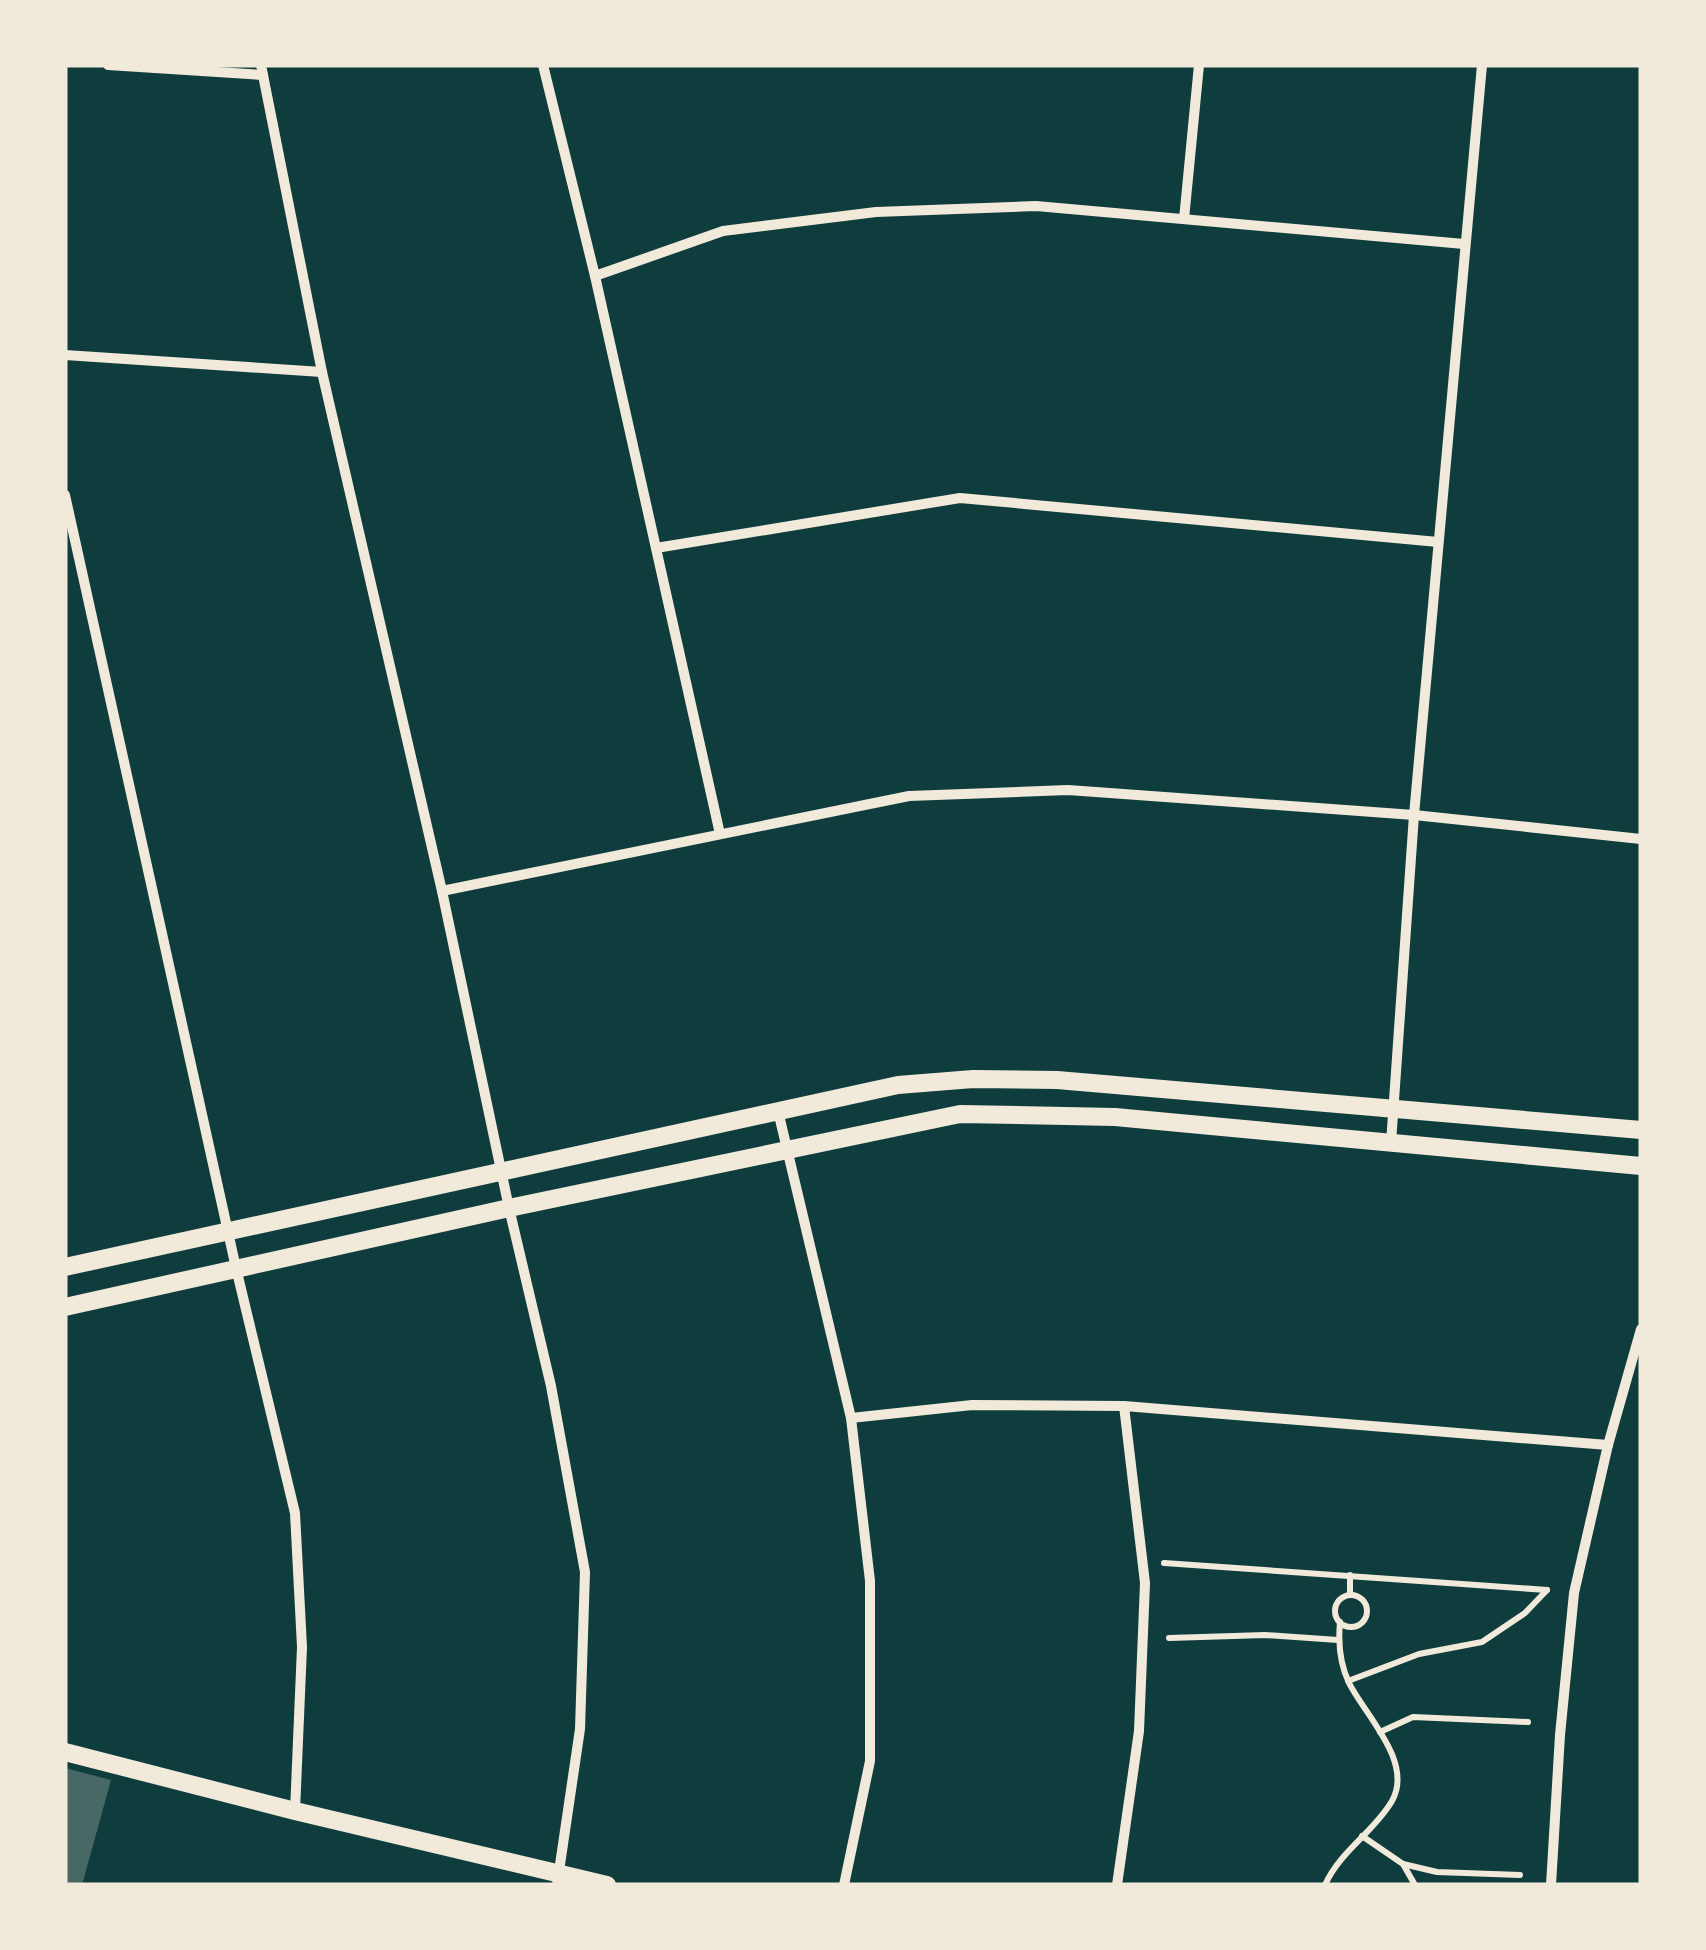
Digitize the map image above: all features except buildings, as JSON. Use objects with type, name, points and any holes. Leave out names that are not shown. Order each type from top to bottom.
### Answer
[{"type":"street","points":[[108,65],[262,70],[322,372],[551,1386],[585,1572],[580,1729],[558,1878]]},
{"type":"street","points":[[543,65],[596,276],[720,834]]},
{"type":"street","points":[[1184,219],[1199,65]]},
{"type":"street","points":[[1391,1144],[1414,815],[1482,65]]},
{"type":"street","points":[[596,276],[724,232],[876,212],[1036,206],[1464,244]]},
{"type":"street","points":[[65,354],[322,372]]},
{"type":"street","points":[[65,495],[236,1268],[296,1514],[302,1646],[296,1811]]},
{"type":"street","points":[[656,548],[960,498],[1438,542]]},
{"type":"street","points":[[442,891],[908,796],[1068,790],[1414,815],[1641,839]]},
{"type":"street","points":[[65,1267],[898,1085],[973,1079],[1057,1080],[1641,1130]]},
{"type":"street","points":[[778,1111],[851,1418],[870,1581],[870,1761],[844,1885]]},
{"type":"street","points":[[65,1307],[508,1208],[960,1114],[1114,1118],[1641,1166]]},
{"type":"street","points":[[1551,1885],[1574,1593],[1608,1445],[1641,1329]]},
{"type":"street","points":[[851,1418],[972,1405],[1124,1406],[1608,1445]]},
{"type":"street","points":[[1117,1885],[1139,1731],[1145,1583],[1124,1406]]},
{"type":"street","points":[[65,1752],[558,1878],[606,1885]]},
{"type":"path","points":[[1162,1562],[1547,1590],[1526,1613],[1482,1642],[1419,1654],[1348,1681]]},
{"type":"path","points":[[1350,1574],[1350,1595]]},
{"type":"path","points":[[1325,1885],[1332,1868],[1393,1800],[1398,1779],[1394,1760],[1380,1732],[1348,1681],[1338,1640],[1340,1622],[1336,1608],[1343,1597],[1350,1595],[1365,1603],[1365,1619],[1358,1625],[1340,1622]]},
{"type":"path","points":[[1169,1638],[1265,1635],[1338,1640]]},
{"type":"path","points":[[1380,1732],[1414,1717],[1528,1722]]},
{"type":"path","points":[[1362,1836],[1403,1864],[1437,1872],[1520,1875]]},
{"type":"path","points":[[1403,1864],[1415,1885]]}]
